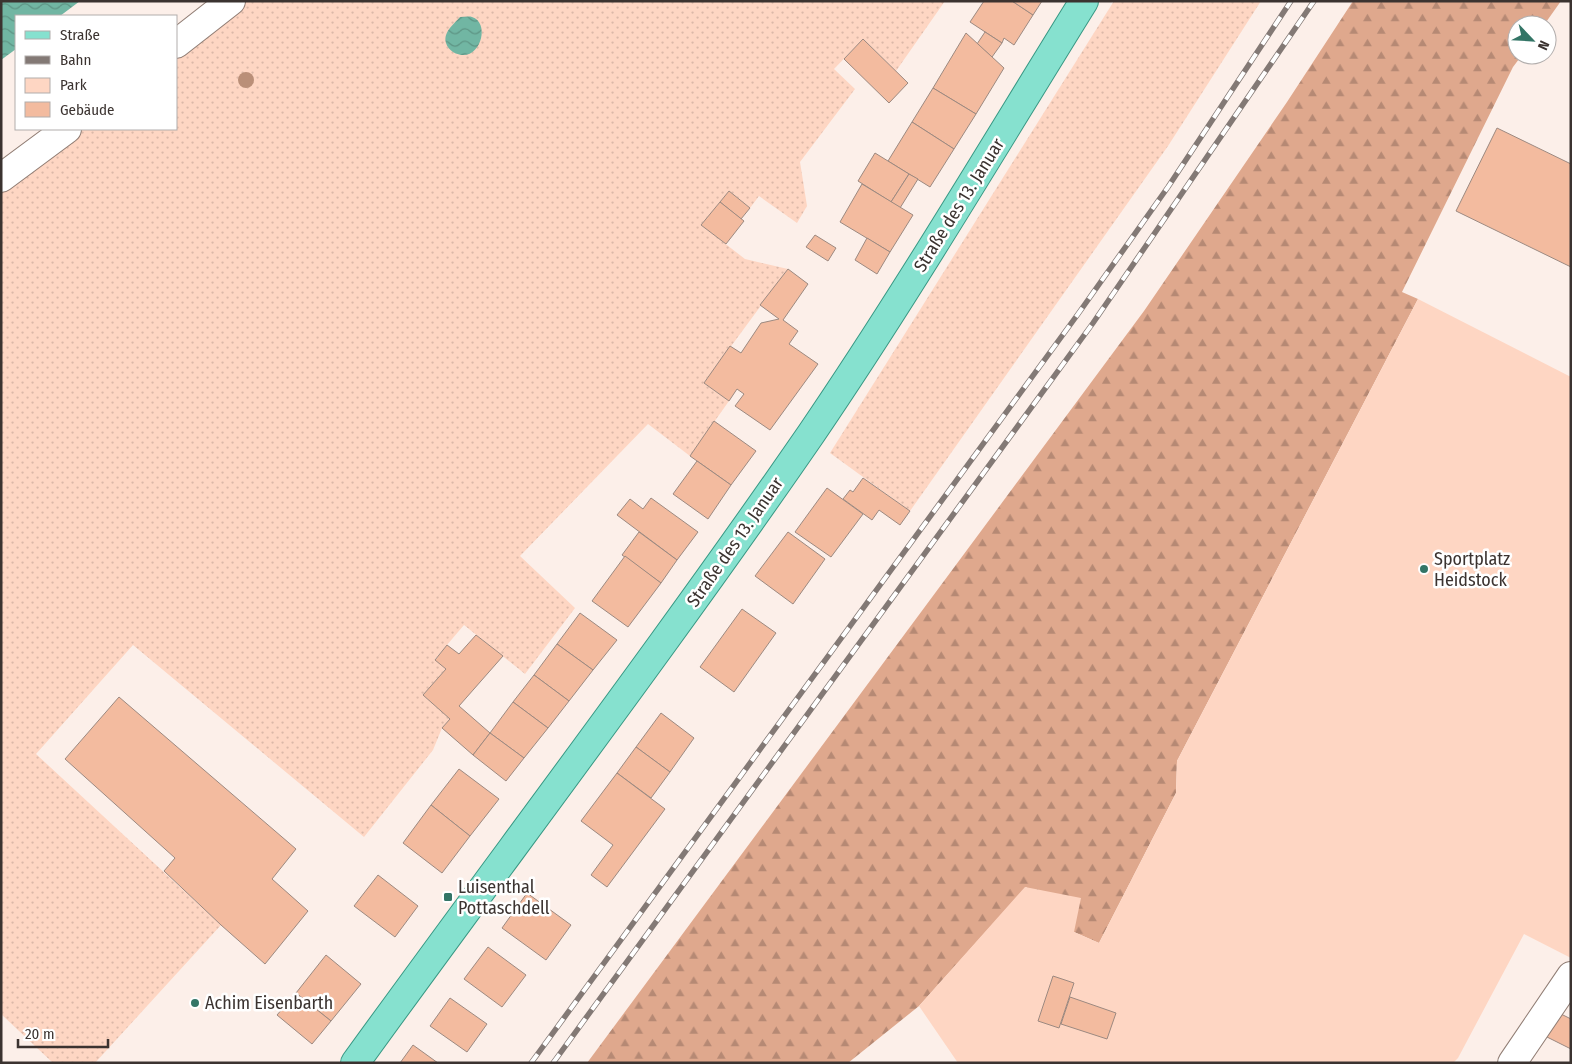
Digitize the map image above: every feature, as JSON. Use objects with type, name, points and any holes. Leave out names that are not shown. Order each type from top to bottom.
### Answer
[{"type":"main road","name":"Straße des 13. Januar","points":[[354,1063],[682,617],[812,432],[933,247],[1084,1]]},
{"type":"lane","points":[[178,42],[231,1]]},
{"type":"lane","points":[[1,178],[66,130]]},
{"type":"lane","points":[[1512,1063],[1571,976]]},
{"type":"green space","points":[[246,1],[945,1],[896,71],[863,39],[834,69],[855,89],[800,162],[807,206],[797,223],[759,196],[750,208],[729,191],[701,225],[745,259],[788,269],[704,383],[729,401],[690,456],[648,424],[520,556],[575,608],[525,674],[464,625],[435,659],[446,669],[423,695],[450,719],[442,728],[433,750],[364,837],[133,645],[36,754],[221,925],[95,1063],[53,1063],[1,1014],[1,188],[80,130],[178,130],[178,54]]},
{"type":"green space","points":[[1114,1],[1261,1],[1168,146],[910,511],[830,453]]},
{"type":"green space","points":[[1353,1],[1561,1],[1551,15],[1507,15],[1507,65],[1514,65],[1402,292],[1418,299],[1177,761],[1176,793],[1099,943],[1074,932],[1026,887],[919,1006],[848,1063],[587,1063],[1144,311],[1287,102]]},
{"type":"green space","name":"Sportplatz Heidstock","points":[[1418,299],[1571,377],[1571,958],[1524,934],[1458,1058],[1453,1063],[958,1063],[919,1006],[1025,887],[1081,898],[1074,932],[1099,943],[1176,793],[1177,761]]},
{"type":"water","points":[[1,1],[80,1],[61,15],[15,15],[15,50],[1,60]]},
{"type":"water","points":[[460,17],[471,17],[478,21],[481,27],[482,35],[480,42],[470,54],[462,55],[453,52],[446,44],[446,35]]},
{"type":"building","points":[[984,1],[1012,1],[1033,15],[1014,45],[1004,38],[1002,43],[970,22]]},
{"type":"building","points":[[1012,1],[1042,1],[1033,15]]},
{"type":"building","points":[[985,32],[1002,43],[992,57],[977,44]]},
{"type":"building","points":[[966,33],[1004,68],[976,114],[933,88]]},
{"type":"building","points":[[863,39],[908,83],[889,103],[844,59]]},
{"type":"building","points":[[933,88],[976,114],[954,149],[912,122]]},
{"type":"building","points":[[912,122],[954,149],[930,187],[888,161]]},
{"type":"building","points":[[1497,128],[1571,164],[1571,267],[1456,211]]},
{"type":"building","points":[[875,153],[909,174],[891,202],[858,181]]},
{"type":"building","points":[[909,174],[918,179],[900,208],[891,202]]},
{"type":"building","points":[[862,184],[913,215],[890,252],[840,222]]},
{"type":"building","points":[[729,191],[750,208],[741,219],[720,202]]},
{"type":"building","points":[[720,202],[744,221],[726,244],[701,225]]},
{"type":"building","points":[[815,235],[836,248],[828,261],[806,247]]},
{"type":"building","points":[[867,238],[890,252],[877,274],[855,260]]},
{"type":"building","points":[[788,269],[808,284],[783,320],[798,331],[789,344],[818,364],[770,430],[735,406],[744,394],[737,389],[729,401],[704,383],[730,346],[741,353],[761,323],[779,319],[760,305]]},
{"type":"building","points":[[714,421],[756,451],[731,485],[690,456]]},
{"type":"building","points":[[697,461],[731,485],[708,519],[673,494]]},
{"type":"building","points":[[863,478],[910,511],[900,525],[879,510],[872,520],[843,499],[850,490],[853,492]]},
{"type":"building","points":[[827,488],[863,514],[831,557],[795,532]]},
{"type":"building","points":[[651,498],[698,532],[677,560],[617,515],[630,499],[643,509]]},
{"type":"building","points":[[639,532],[677,560],[661,583],[622,555]]},
{"type":"building","points":[[788,532],[825,559],[793,604],[755,576]]},
{"type":"building","points":[[625,556],[661,583],[628,627],[592,601]]},
{"type":"building","points":[[742,609],[776,633],[734,692],[700,667]]},
{"type":"building","points":[[580,613],[617,640],[593,670],[557,644]]},
{"type":"building","points":[[476,635],[503,656],[459,706],[490,733],[473,755],[442,728],[450,719],[423,695],[446,669],[435,660],[447,645],[459,654]]},
{"type":"building","points":[[557,644],[593,670],[569,701],[534,675]]},
{"type":"building","points":[[534,675],[569,701],[548,728],[513,702]]},
{"type":"building","points":[[119,697],[296,849],[272,879],[308,911],[265,964],[164,871],[175,858],[65,759]]},
{"type":"building","points":[[513,702],[548,728],[524,758],[490,733]]},
{"type":"building","points":[[661,713],[694,738],[670,772],[636,747]]},
{"type":"building","points":[[490,733],[524,758],[506,781],[473,755]]},
{"type":"building","points":[[636,747],[670,772],[651,798],[617,773]]},
{"type":"building","points":[[459,769],[499,799],[470,836],[431,805]]},
{"type":"building","points":[[617,773],[665,809],[607,887],[591,875],[613,845],[581,821]]},
{"type":"building","points":[[431,805],[470,836],[442,873],[403,843]]},
{"type":"building","points":[[378,875],[418,906],[395,937],[354,906]]},
{"type":"building","points":[[527,893],[571,925],[546,960],[502,928]]},
{"type":"building","points":[[488,947],[526,975],[502,1007],[464,979]]},
{"type":"building","points":[[326,955],[361,984],[331,1021],[296,993]]},
{"type":"building","points":[[1053,976],[1074,983],[1059,1028],[1038,1021]]},
{"type":"building","points":[[296,993],[331,1021],[312,1044],[277,1015]]},
{"type":"building","points":[[1070,997],[1116,1013],[1107,1039],[1061,1024]]},
{"type":"building","points":[[450,998],[487,1024],[467,1052],[430,1026]]},
{"type":"building","points":[[1557,1012],[1571,1019],[1571,1049],[1545,1036]]},
{"type":"building","points":[[413,1045],[438,1063],[400,1063]]},
{"type":"railway","points":[[531,1063],[1078,314],[1168,187],[1291,1]]},
{"type":"railway","points":[[553,1063],[1093,323],[1314,1]]},
{"type":"place","name":"Sportplatz Heidstock","points":[[1424,569]]},
{"type":"place","name":"Luisenthal Pottaschdell","points":[[448,897]]},
{"type":"place","name":"Achim Eisenbarth","points":[[195,1003]]}]
